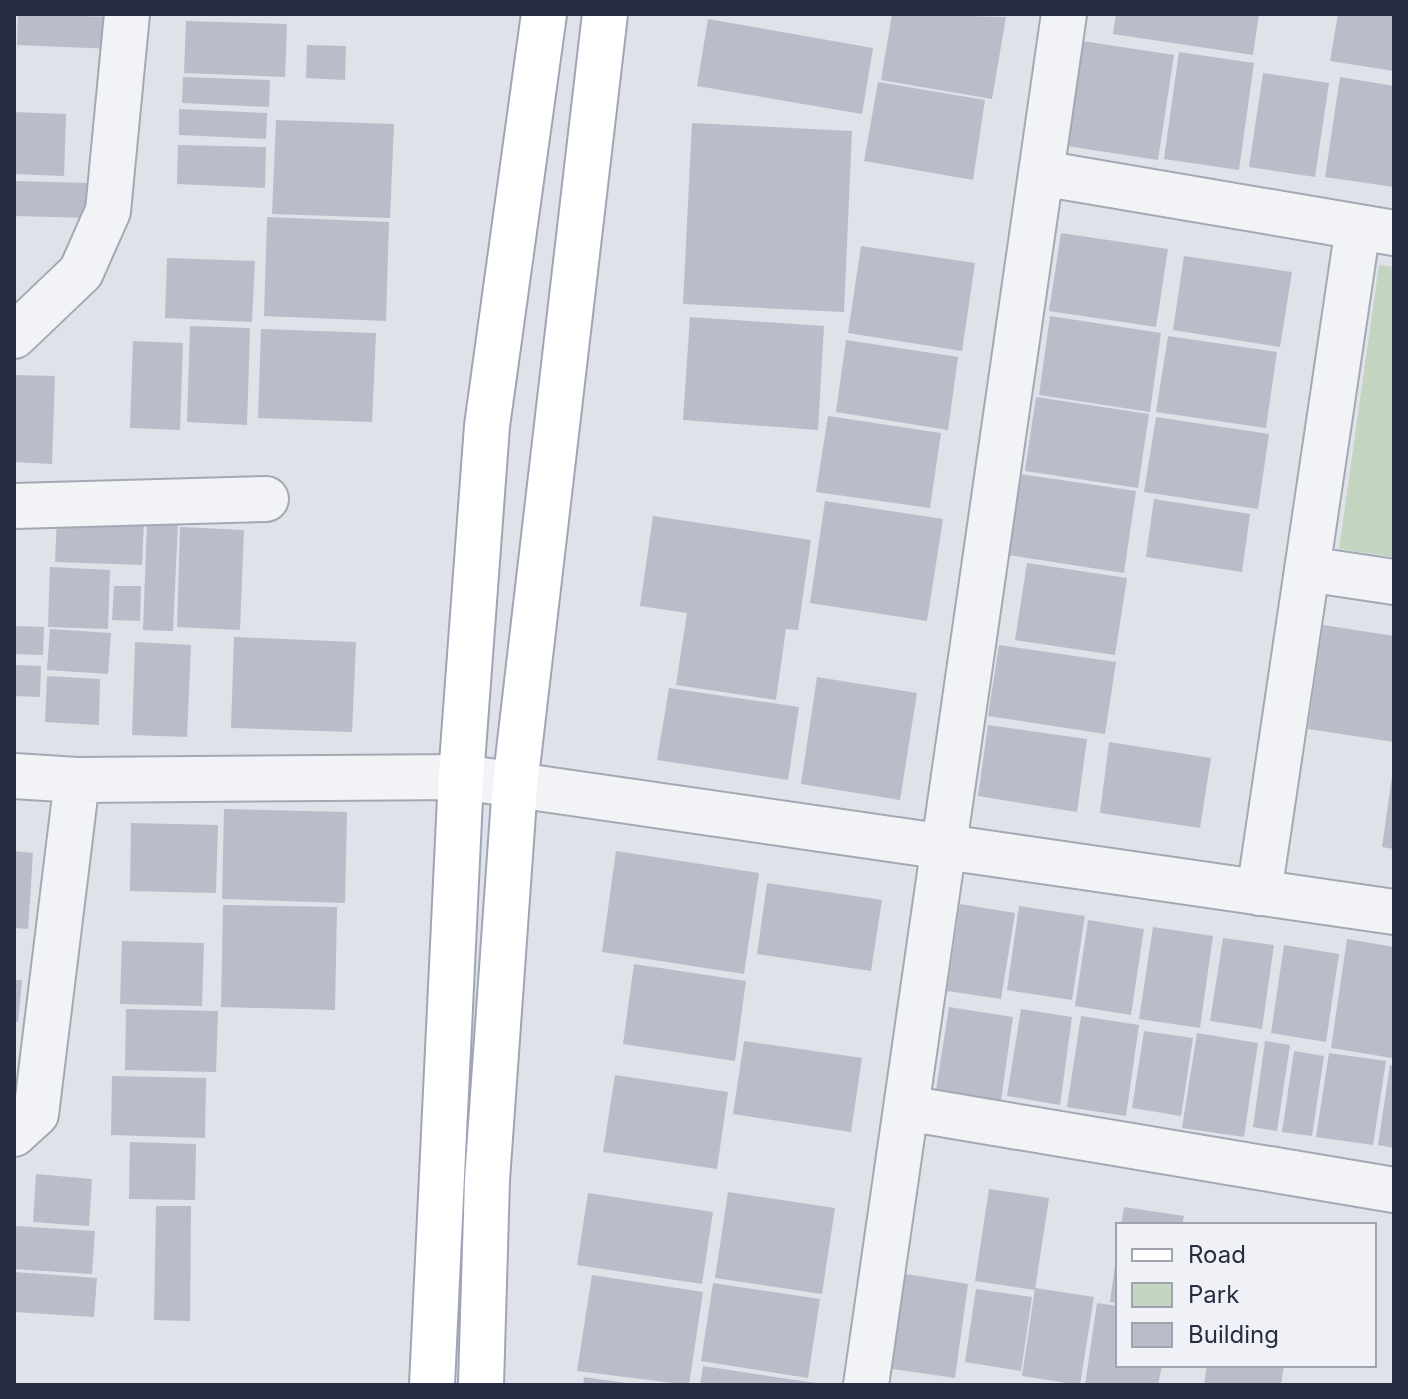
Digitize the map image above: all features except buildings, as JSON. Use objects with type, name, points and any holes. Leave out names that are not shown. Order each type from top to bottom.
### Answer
[{"type":"main road","points":[[432,1385],[461,777],[487,426],[544,14]]},
{"type":"main road","points":[[481,1385],[487,1180],[515,785],[605,14]]},
{"type":"street","points":[[14,336],[81,272],[108,211],[127,14]]},
{"type":"street","points":[[866,1385],[1064,14]]},
{"type":"street","points":[[1041,173],[1376,230],[1307,569],[1259,893]]},
{"type":"street","points":[[14,506],[266,499]]},
{"type":"street","points":[[1307,569],[1394,582]]},
{"type":"street","points":[[14,776],[77,780],[461,777],[1394,912]]},
{"type":"street","points":[[14,1134],[36,1114],[77,780]]},
{"type":"street","points":[[906,1108],[1394,1190]]},
{"type":"green space","points":[[1379,265],[1394,267],[1394,557],[1339,549]]}]
